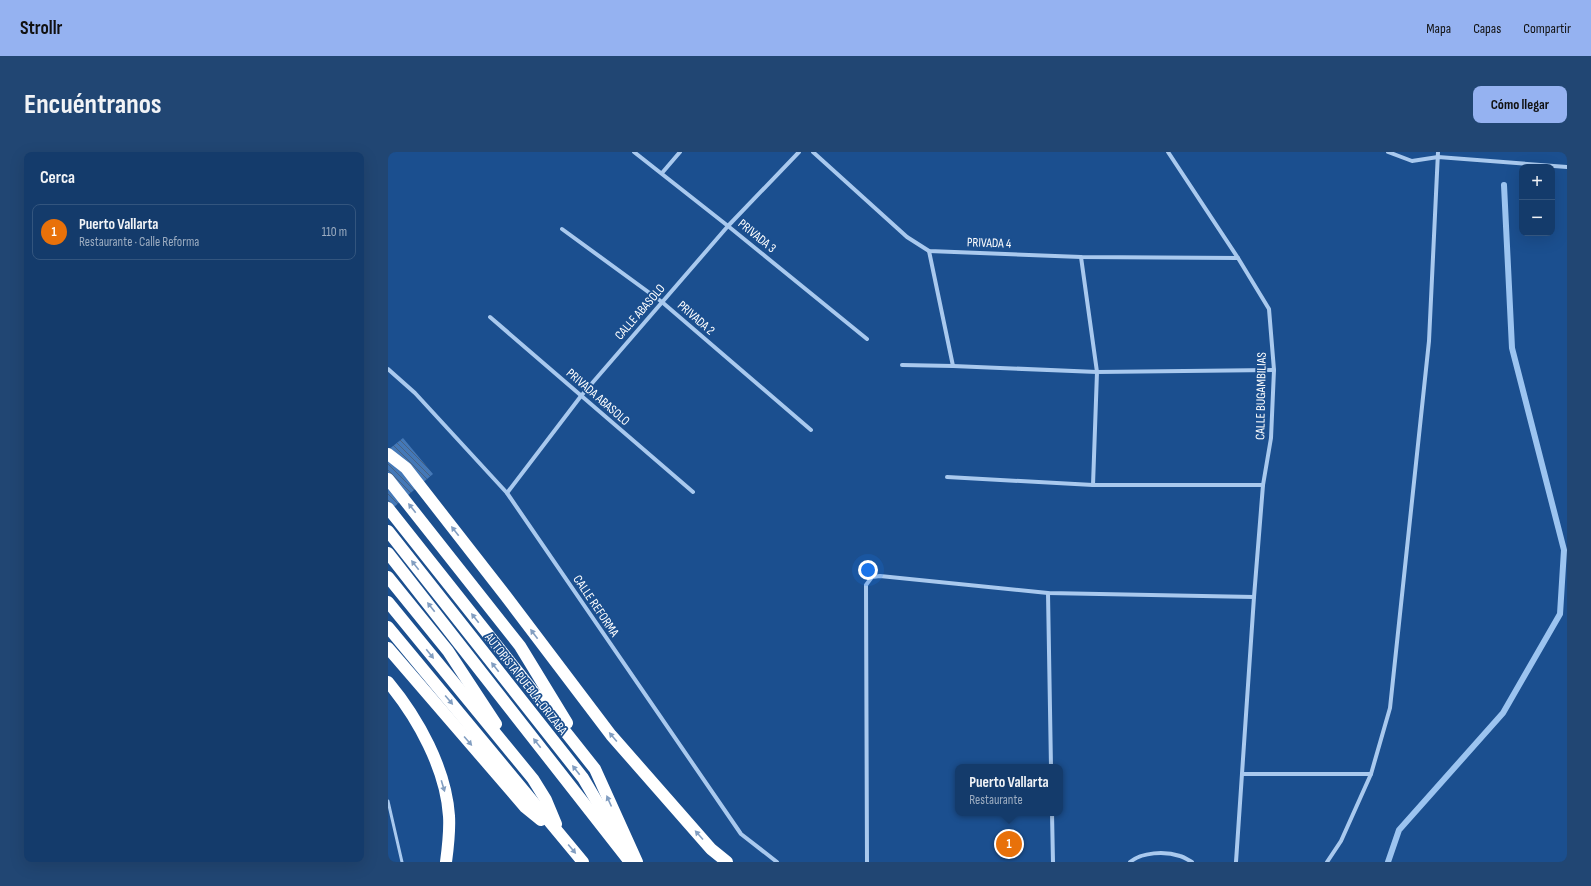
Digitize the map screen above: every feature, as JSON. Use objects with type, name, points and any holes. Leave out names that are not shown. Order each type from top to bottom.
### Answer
[{"type":"highway","points":[[388,454],[406,468],[611,735],[711,849],[727,862]]},
{"type":"highway","name":"AUTOPISTA PUEBLA-ORIZABA","points":[[388,479],[520,646],[595,769],[637,862]]},
{"type":"highway","name":"AUTOPISTA PUEBLA-ORIZABA","points":[[388,508],[595,769]]},
{"type":"highway","name":"AUTOPISTA PUEBLA-ORIZABA","points":[[388,531],[583,778],[633,862]]},
{"type":"highway","name":"AUTOPISTA PUEBLA-ORIZABA","points":[[388,553],[630,862]]},
{"type":"highway","points":[[388,577],[448,651],[546,800],[561,836]]},
{"type":"highway","points":[[388,602],[533,779]]},
{"type":"highway","points":[[388,627],[583,862]]},
{"type":"highway","points":[[388,648],[525,807],[561,836]]},
{"type":"highway","points":[[388,682],[428,743],[438,767],[446,794],[449,816],[446,862]]},
{"type":"street","name":"PRIVADA 3","points":[[634,152],[867,339]]},
{"type":"street","points":[[662,173],[680,152]]},
{"type":"street","name":"CALLE ABASOLO","points":[[507,493],[581,396],[728,226],[799,152]]},
{"type":"street","points":[[814,152],[907,237],[929,251],[953,366]]},
{"type":"street","name":"CALLE BUGAMBILIAS","points":[[1168,152],[1270,309],[1274,370],[1271,438],[1263,485],[1236,862]]},
{"type":"street","points":[[1388,152],[1412,160],[1438,158],[1567,167]]},
{"type":"street","points":[[1326,862],[1341,841],[1371,774],[1390,708],[1429,340],[1438,152]]},
{"type":"street","name":"PRIVADA 2","points":[[562,229],[662,302],[811,430]]},
{"type":"street","name":"PRIVADA 4","points":[[929,251],[1081,257],[1238,258]]},
{"type":"street","points":[[1081,257],[1097,372],[1093,485]]},
{"type":"street","name":"PRIVADA ABASOLO","points":[[490,316],[693,492]]},
{"type":"street","points":[[902,365],[1097,372],[1274,370]]},
{"type":"street","name":"CALLE REFORMA","points":[[388,369],[415,393],[507,493],[741,834],[777,862]]},
{"type":"street","points":[[947,477],[1093,485],[1263,485]]},
{"type":"street","points":[[867,862],[866,585],[872,577],[880,576],[1048,593],[1254,597]]},
{"type":"street","points":[[1048,593],[1052,764]]},
{"type":"street","points":[[1242,774],[1371,774]]},
{"type":"street","points":[[1052,816],[1053,862]]},
{"type":"street","points":[[1130,862],[1135,858],[1156,853],[1180,856],[1192,862]]},
{"type":"lane","points":[[388,801],[402,862]]},
{"type":"building","points":[[403,438],[433,474],[388,512],[388,450]]},
{"type":"waterway","points":[[1388,862],[1399,830],[1503,713],[1560,614],[1564,550],[1512,348],[1504,185]]},
{"type":"place","name":"Puerto Vallarta","points":[[1009,844]]}]
